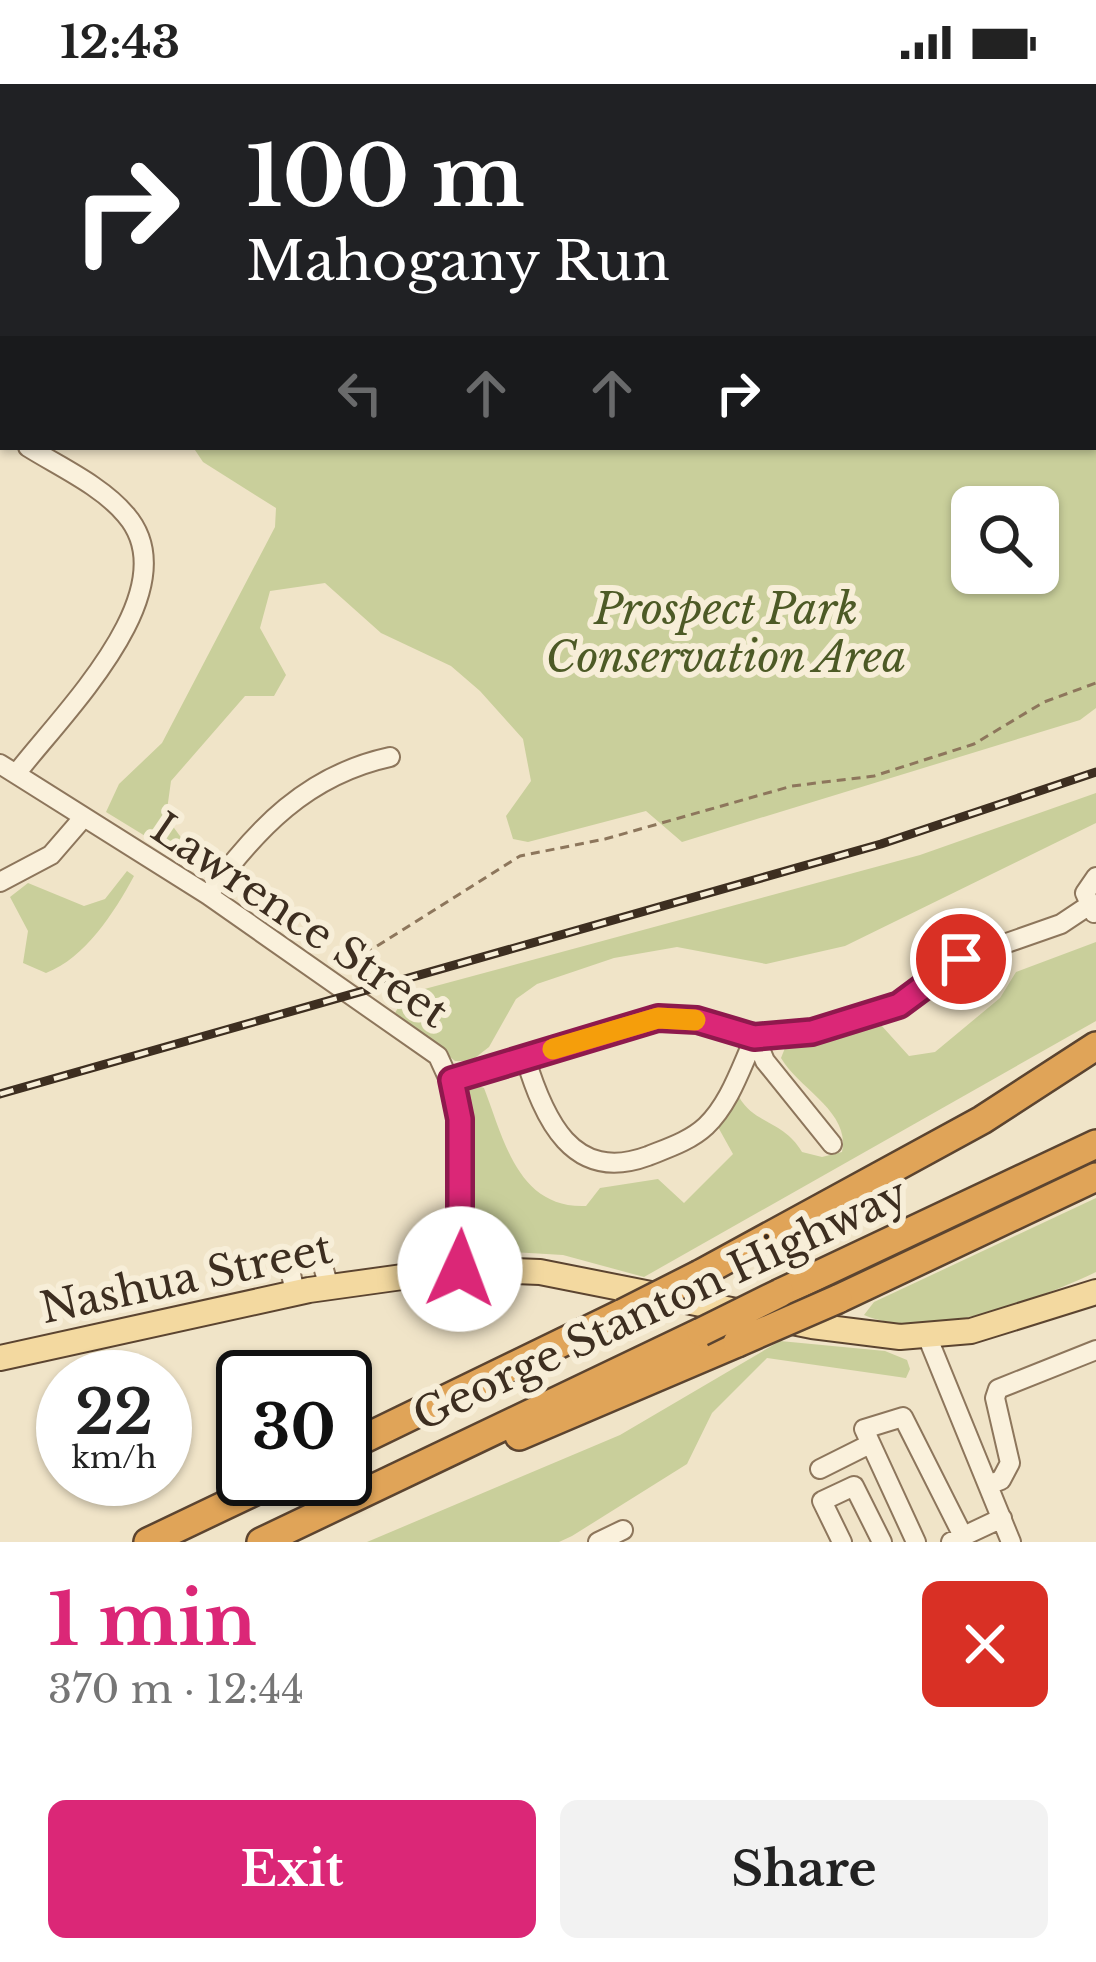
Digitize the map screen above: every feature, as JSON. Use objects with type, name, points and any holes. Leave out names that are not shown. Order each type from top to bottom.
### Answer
[{"type":"highway","name":"George Stanton Highway","points":[[372,1435],[700,1274],[982,1120],[1096,1046]]},
{"type":"highway","points":[[982,1120],[1096,1060]]},
{"type":"highway","name":"George Stanton Highway","points":[[260,1542],[1096,1144]]},
{"type":"highway","points":[[287,1530],[838,1299],[1096,1177]]},
{"type":"highway","points":[[148,1542],[223,1506]]},
{"type":"main road","name":"Nashua Street","points":[[0,1358],[328,1286],[460,1269],[540,1272],[872,1336],[927,1336],[1006,1323],[1096,1292]]},
{"type":"street","points":[[8,769],[122,637],[135,611],[145,567],[139,533],[115,502],[33,450]]},
{"type":"street","points":[[208,896],[270,818],[329,778],[390,757]]},
{"type":"street","name":"Lawrence Street","points":[[8,769],[208,896],[427,1046],[452,1080],[460,1119],[460,1269]]},
{"type":"street","points":[[0,882],[51,855],[82,818]]},
{"type":"street","points":[[452,1080],[658,1018],[697,1020],[754,1037],[812,1032],[880,1014],[923,991],[961,959],[1092,910],[1086,888],[1096,877]]},
{"type":"street","points":[[525,1057],[536,1094],[573,1148],[590,1161],[618,1165],[704,1128],[728,1096],[754,1037]]},
{"type":"street","points":[[754,1037],[765,1061],[832,1144]]},
{"type":"street","points":[[296,1293],[290,1269],[305,1254],[322,1263],[328,1286]]},
{"type":"street","points":[[927,1336],[1011,1542]]},
{"type":"street","points":[[988,1485],[1001,1480],[1010,1462],[995,1398],[998,1389],[1096,1349]]},
{"type":"street","points":[[916,1542],[864,1429],[903,1417],[956,1538],[1002,1518]]},
{"type":"street","points":[[820,1469],[870,1444]]},
{"type":"street","points":[[842,1542],[822,1501],[854,1486],[882,1542]]},
{"type":"street","points":[[598,1542],[622,1530]]},
{"type":"path","points":[[328,978],[386,936],[520,856],[605,839],[792,786],[874,776],[974,744],[1045,703],[1096,683]]},
{"type":"green space","name":"Prospect Park Conservation Area","points":[[195,450],[1096,450],[1096,708],[1080,720],[682,842],[646,811],[528,842],[513,839],[506,816],[531,781],[523,739],[480,691],[451,666],[381,633],[325,583],[270,591],[260,628],[286,675],[274,696],[245,696],[171,781],[166,817],[191,851],[186,861],[106,812],[119,784],[162,743],[275,527],[276,508],[203,462]]},
{"type":"green space","points":[[1096,793],[1096,823],[845,946],[766,964],[677,947],[614,958],[537,984],[516,999],[489,1047],[471,1061],[455,1061],[395,1013],[406,994],[920,855]]},
{"type":"green space","points":[[127,871],[134,876],[117,905],[73,957],[46,973],[23,963],[28,931],[10,897],[28,883],[84,906],[105,899]]},
{"type":"green space","points":[[1096,942],[1096,1021],[644,1277],[563,1255],[497,1251],[472,1233],[466,1090],[475,1085],[484,1088],[517,1168],[544,1196],[586,1206],[600,1188],[658,1179],[684,1203],[733,1154],[718,1127],[726,1107],[739,1097],[753,1113],[787,1134],[802,1152],[822,1157],[842,1152],[839,1125],[781,1058],[785,1048],[881,1025],[909,1056],[935,1052],[1000,998],[1016,972]]},
{"type":"green space","points":[[1096,1198],[1096,1272],[1014,1305],[950,1321],[890,1322],[864,1315],[874,1302]]},
{"type":"green space","points":[[780,1341],[885,1351],[907,1360],[910,1369],[906,1378],[767,1358],[712,1413],[687,1464],[559,1542],[367,1542],[620,1435]]},
{"type":"railway","points":[[0,1094],[881,844],[1096,772]]},
{"type":"slow traffic","points":[[553,1049],[658,1018],[695,1020]]},
{"type":"route","points":[[460,1269],[460,1119],[452,1080],[658,1018],[697,1020],[754,1037],[812,1032],[899,1005],[961,959]]}]
